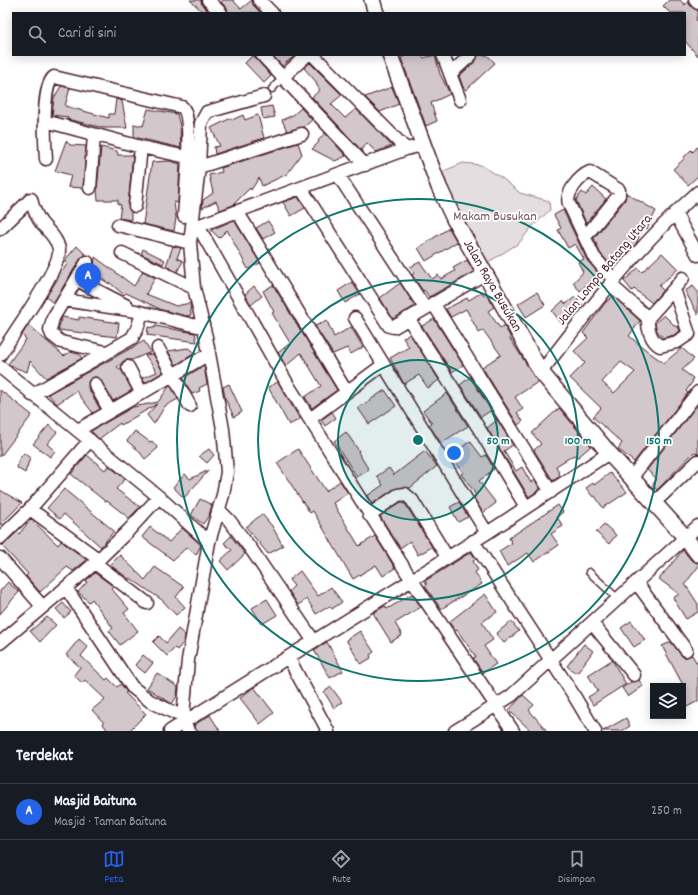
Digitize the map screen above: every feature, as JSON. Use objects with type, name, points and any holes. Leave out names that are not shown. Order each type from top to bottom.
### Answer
[{"type":"street","points":[[208,0],[220,12]]},
{"type":"street","points":[[259,0],[271,12]]},
{"type":"street","points":[[695,0],[698,3]]},
{"type":"street","points":[[263,56],[365,165]]},
{"type":"street","points":[[283,77],[307,56]]},
{"type":"street","points":[[314,56],[406,149]]},
{"type":"street","name":"Jalan Raya Busukan","points":[[393,56],[439,187],[454,219],[541,372],[609,453],[655,502],[698,554]]},
{"type":"street","points":[[442,56],[460,100]]},
{"type":"street","points":[[450,56],[462,64]]},
{"type":"street","points":[[450,74],[470,56]]},
{"type":"street","points":[[46,159],[45,121],[49,82],[54,77],[182,106],[186,112],[196,161],[195,227],[190,243],[194,288],[206,337],[223,429],[227,460],[226,483],[209,542],[188,660],[185,723]]},
{"type":"street","points":[[184,216],[196,161],[201,122],[204,115],[208,112],[268,93]]},
{"type":"street","points":[[45,121],[196,161],[302,134]]},
{"type":"street","points":[[90,188],[94,135]]},
{"type":"street","points":[[195,227],[338,176],[406,149],[423,145]]},
{"type":"street","points":[[135,206],[141,147]]},
{"type":"street","points":[[585,237],[620,195],[618,190],[590,172],[584,176],[568,196],[569,204],[594,257],[612,282],[648,318]]},
{"type":"street","points":[[338,176],[429,306],[551,492]]},
{"type":"street","points":[[302,188],[387,324],[394,327],[486,273]]},
{"type":"street","name":"Jalan Lompo Batang Utara","points":[[541,372],[612,282],[675,213],[698,192]]},
{"type":"street","points":[[0,229],[31,199],[34,211],[56,240],[59,249],[58,259],[49,279],[0,355]]},
{"type":"street","points":[[237,211],[346,391]]},
{"type":"street","points":[[675,213],[698,255]]},
{"type":"street","points":[[118,225],[190,243]]},
{"type":"street","points":[[195,227],[288,385],[310,418],[369,515],[513,731]]},
{"type":"street","points":[[122,253],[194,288]]},
{"type":"street","points":[[87,262],[50,325],[52,335],[61,342],[106,352]]},
{"type":"street","points":[[674,289],[689,334],[677,342],[660,346],[655,342],[649,330],[647,324],[648,318],[683,278]]},
{"type":"street","points":[[77,280],[139,312]]},
{"type":"street","points":[[64,300],[139,312],[197,326]]},
{"type":"street","points":[[32,395],[132,338],[137,329],[139,312]]},
{"type":"street","points":[[355,318],[487,533]]},
{"type":"street","points":[[408,318],[478,427],[526,507]]},
{"type":"street","points":[[158,348],[174,374],[190,406]]},
{"type":"street","points":[[78,430],[141,392],[202,358]]},
{"type":"street","points":[[310,418],[383,365]]},
{"type":"street","points":[[0,367],[32,395],[78,430],[159,497],[209,542]]},
{"type":"street","points":[[128,367],[141,392]]},
{"type":"street","points":[[95,384],[110,411]]},
{"type":"street","points":[[632,477],[698,392]]},
{"type":"street","points":[[1,536],[30,509],[90,440]]},
{"type":"street","points":[[170,731],[185,723],[313,640],[487,533],[609,453]]},
{"type":"street","points":[[655,502],[698,461]]},
{"type":"street","points":[[369,515],[398,495],[405,494],[412,500],[448,557]]},
{"type":"street","points":[[0,643],[97,561],[128,531],[159,497]]},
{"type":"street","points":[[30,509],[97,561],[147,604]]},
{"type":"street","points":[[219,510],[229,520],[251,550],[313,640]]},
{"type":"street","points":[[455,731],[511,696],[617,598],[698,526]]},
{"type":"street","points":[[473,541],[573,694],[595,731]]},
{"type":"street","points":[[0,558],[42,606]]},
{"type":"street","points":[[636,582],[686,650]]},
{"type":"street","points":[[66,588],[132,687],[150,701],[185,723]]},
{"type":"street","points":[[592,622],[634,675]]},
{"type":"street","points":[[288,657],[328,731]]},
{"type":"lane","points":[[268,93],[283,77]]},
{"type":"lane","points":[[588,572],[617,598]]},
{"type":"green space","name":"Makam Busukan","points":[[463,163],[481,165],[502,178],[520,193],[549,201],[550,210],[531,228],[519,243],[487,263],[484,263],[439,173]]},
{"type":"building","points":[[190,0],[201,0],[202,5],[209,12],[203,12]]},
{"type":"building","points":[[223,0],[233,0],[241,9],[252,0],[253,5],[260,12],[228,12],[227,8],[221,2]]},
{"type":"building","points":[[669,0],[680,0],[685,5],[688,1],[693,8],[698,10],[696,20],[698,21],[698,56],[686,42],[686,12],[669,12],[663,6]]},
{"type":"building","points":[[254,56],[271,76],[264,83],[245,63]]},
{"type":"building","points":[[273,56],[295,56],[282,66]]},
{"type":"building","points":[[405,56],[422,56],[423,58],[435,56],[440,74],[450,94],[431,103],[437,121],[426,126],[401,58]]},
{"type":"building","points":[[478,56],[488,56],[495,63],[466,90],[463,87],[459,76],[476,61]]},
{"type":"building","points":[[310,63],[342,95],[331,104],[345,118],[356,109],[392,146],[376,152],[367,143],[361,150],[312,97],[320,90],[316,84],[317,83],[304,68]]},
{"type":"building","points":[[61,86],[70,88],[65,106],[109,118],[109,114],[114,114],[116,99],[122,101],[127,128],[104,128],[67,119],[68,117],[52,115],[54,98]]},
{"type":"building","points":[[392,87],[399,104],[380,112],[365,97]]},
{"type":"building","points":[[272,106],[275,117],[263,119],[261,108]]},
{"type":"building","points":[[301,108],[312,120],[304,127],[287,131],[282,120],[293,115]]},
{"type":"building","points":[[148,109],[177,114],[180,126],[181,148],[134,137],[134,124],[143,126]]},
{"type":"building","points":[[243,115],[245,120],[258,115],[264,138],[215,154],[214,147],[220,146],[211,128],[231,118],[232,120]]},
{"type":"building","points":[[325,133],[346,156],[335,161],[312,149]]},
{"type":"building","points":[[66,141],[70,145],[86,146],[83,188],[68,187],[71,175],[55,171]]},
{"type":"building","points":[[298,143],[302,154],[287,174],[262,186],[259,178],[251,190],[250,188],[233,205],[220,210],[216,201],[202,208],[203,200],[213,193],[209,175],[222,172],[221,168]]},
{"type":"building","points":[[698,146],[698,176],[688,185],[673,169],[691,150],[693,152]]},
{"type":"building","points":[[101,147],[117,151],[118,155],[133,155],[128,205],[131,212],[131,220],[119,218],[121,205],[118,204],[118,200],[98,200],[97,190]]},
{"type":"building","points":[[170,161],[180,164],[178,203],[174,202],[176,218],[174,231],[143,224],[152,162]]},
{"type":"building","points":[[593,187],[606,199],[586,223],[576,200],[582,192],[586,195]]},
{"type":"building","points":[[626,193],[656,211],[647,229],[643,226],[636,244],[616,264],[613,261],[610,264],[600,253],[594,238],[625,200]]},
{"type":"building","points":[[298,197],[305,208],[291,216],[283,202]]},
{"type":"building","points":[[563,210],[587,260],[598,273],[580,291],[573,283],[583,272],[578,262],[584,259],[575,244],[568,248],[558,230],[561,228],[554,215]]},
{"type":"building","points":[[234,220],[260,263],[248,269],[227,230],[219,238],[211,230]]},
{"type":"building","points":[[268,221],[275,232],[263,239],[256,228]]},
{"type":"building","points":[[449,228],[457,242],[426,261],[418,248]]},
{"type":"building","points":[[77,246],[86,255],[81,258],[53,303],[46,297],[67,264],[65,260]]},
{"type":"building","points":[[173,246],[181,248],[177,258],[183,261],[177,272],[166,266]]},
{"type":"building","points":[[143,249],[165,260],[163,264],[141,254]]},
{"type":"building","points":[[662,253],[678,269],[659,286],[663,290],[652,303],[634,289],[632,291],[624,281],[638,268],[642,272]]},
{"type":"building","points":[[95,257],[134,286],[143,271],[155,278],[146,294],[176,306],[190,303],[191,315],[186,316],[162,310],[126,293],[124,295],[109,282],[109,284],[91,271],[94,266]]},
{"type":"building","points":[[467,260],[474,272],[429,297],[412,275],[414,273],[410,267],[420,262],[432,279],[438,275],[441,279],[455,271],[453,268]]},
{"type":"building","points":[[352,282],[360,294],[345,303],[338,291]]},
{"type":"building","points":[[400,283],[415,306],[393,319],[380,298]]},
{"type":"building","points":[[273,285],[337,390],[312,408],[305,397],[321,386],[301,353],[286,366],[278,353],[290,343],[272,313],[274,312],[263,291]]},
{"type":"building","points":[[254,286],[262,296],[251,305],[245,294]]},
{"type":"building","points":[[693,286],[698,292],[698,315],[685,291]]},
{"type":"building","points":[[482,292],[484,296],[487,295],[494,307],[488,311],[500,328],[504,326],[510,336],[509,337],[538,382],[515,397],[523,409],[517,413],[523,421],[518,425],[482,367],[501,355],[483,330],[479,333],[466,309],[451,317],[446,309],[467,298],[469,300]]},
{"type":"building","points":[[537,292],[545,305],[526,317],[518,304]]},
{"type":"building","points":[[613,296],[640,321],[629,336],[664,363],[682,348],[694,359],[682,370],[693,378],[693,381],[686,391],[688,393],[634,462],[618,449],[622,443],[593,417],[601,408],[570,378],[585,363],[574,351],[588,338],[583,333],[605,303]],"holes":[[[621,362],[635,372],[614,393],[602,382]]]},
{"type":"building","points":[[575,297],[583,305],[563,325],[552,311],[563,301],[566,304]]},
{"type":"building","points":[[664,315],[676,327],[678,326],[680,331],[674,335],[663,338],[657,331],[655,323]]},
{"type":"building","points":[[62,317],[79,320],[79,317],[119,323],[117,337],[58,330]]},
{"type":"building","points":[[434,319],[463,365],[452,372],[422,326]]},
{"type":"building","points":[[327,321],[334,337],[351,327],[363,347],[351,354],[347,348],[333,354],[315,326]]},
{"type":"building","points":[[28,325],[64,356],[70,352],[79,354],[82,358],[46,378],[30,361],[27,372],[11,366],[8,364],[26,339],[22,335]]},
{"type":"building","points":[[155,326],[195,333],[197,342],[147,335],[148,327],[155,328]]},
{"type":"building","points":[[410,334],[439,380],[428,388],[419,375],[404,384],[390,358],[409,347],[403,338]]},
{"type":"building","points":[[144,341],[151,352],[132,360],[125,360],[117,367],[122,371],[132,390],[113,401],[99,378],[95,377],[89,380],[88,388],[100,409],[93,413],[76,391],[57,404],[48,394]]},
{"type":"building","points":[[188,348],[195,353],[176,365],[168,351]]},
{"type":"building","points":[[153,354],[163,372],[145,383],[142,378],[157,372],[145,355]]},
{"type":"building","points":[[204,366],[207,384],[199,388],[200,391],[192,394],[183,378]]},
{"type":"building","points":[[470,377],[513,445],[504,451],[516,471],[522,467],[531,483],[535,480],[540,489],[529,497],[487,428],[497,420],[490,411],[481,417],[460,385]]},
{"type":"building","points":[[278,382],[300,419],[289,425],[268,387]]},
{"type":"building","points":[[229,384],[242,412],[234,417],[225,398],[223,387]]},
{"type":"building","points":[[170,385],[178,399],[165,406],[154,424],[147,415],[157,404],[121,425],[120,423],[99,439],[91,431],[133,407],[158,402]]},
{"type":"building","points":[[0,390],[32,415],[0,457]]},
{"type":"building","points":[[385,390],[396,406],[369,424],[358,408]]},
{"type":"building","points":[[447,393],[468,426],[441,443],[429,425],[432,423],[423,411]]},
{"type":"building","points":[[698,404],[698,454],[694,452],[657,490],[652,485],[657,479],[647,470]]},
{"type":"building","points":[[559,408],[591,446],[577,458],[574,455],[556,466],[560,476],[553,481],[534,450],[541,444],[532,433]]},
{"type":"building","points":[[332,412],[336,418],[325,426],[321,420]]},
{"type":"building","points":[[49,425],[57,432],[47,444],[55,451],[50,457],[33,444]]},
{"type":"building","points":[[135,431],[150,442],[152,441],[158,448],[145,459],[138,450],[127,441]]},
{"type":"building","points":[[346,432],[359,451],[358,452],[369,470],[357,477],[334,441]]},
{"type":"building","points":[[470,441],[482,457],[486,455],[494,469],[479,481],[496,503],[483,513],[474,498],[476,496],[473,490],[461,474],[463,472],[451,456]]},
{"type":"building","points":[[209,449],[214,455],[207,463],[199,456]]},
{"type":"building","points":[[298,449],[326,491],[340,481],[348,493],[333,503],[359,546],[375,536],[395,568],[383,576],[376,565],[353,579],[313,511],[310,513],[277,463]]},
{"type":"building","points":[[425,451],[437,466],[410,488],[404,487],[394,489],[372,504],[367,496],[383,485],[377,476],[389,468],[394,475]]},
{"type":"building","points":[[24,453],[30,458],[25,473],[17,468],[19,459]]},
{"type":"building","points":[[87,455],[105,470],[109,466],[125,479],[116,489],[140,507],[129,518],[71,474]]},
{"type":"building","points":[[209,470],[184,498],[173,487],[185,474],[190,479]]},
{"type":"building","points":[[610,473],[627,492],[603,508],[595,496],[593,497],[586,488],[593,483],[594,485]]},
{"type":"building","points":[[64,489],[114,531],[101,547],[64,514],[60,519],[47,508]]},
{"type":"building","points":[[0,490],[22,503],[0,525]]},
{"type":"building","points":[[200,499],[212,505],[209,515],[203,524],[191,515]]},
{"type":"building","points":[[401,502],[406,505],[432,547],[418,555],[410,541],[400,548],[380,516]]},
{"type":"building","points":[[459,502],[468,517],[458,522],[450,507]]},
{"type":"building","points":[[558,505],[563,512],[557,517],[563,526],[551,534],[559,545],[534,562],[528,553],[507,566],[499,551],[512,543],[509,538]]},
{"type":"building","points":[[262,514],[272,526],[283,546],[268,554],[246,527]]},
{"type":"building","points":[[31,519],[58,545],[61,541],[87,560],[73,571],[67,567],[40,592],[26,576],[28,574],[2,546],[17,532],[19,534]]},
{"type":"building","points":[[604,524],[616,535],[609,544],[596,532]]},
{"type":"building","points":[[150,527],[169,542],[182,528],[201,545],[196,555],[187,547],[173,560],[142,537]]},
{"type":"building","points":[[231,536],[245,554],[228,570],[220,561],[232,550],[224,543]]},
{"type":"building","points":[[683,550],[691,560],[698,563],[698,567],[685,584],[698,604],[698,612],[686,619],[673,598],[679,594],[659,579]]},
{"type":"building","points":[[471,552],[476,559],[473,561],[478,570],[475,572],[482,584],[441,609],[425,586],[427,585],[425,581]]},
{"type":"building","points":[[120,555],[145,580],[155,567],[184,587],[176,597],[185,607],[176,615],[162,600],[110,565]]},
{"type":"building","points":[[300,571],[318,596],[331,587],[342,602],[332,609],[330,606],[316,614],[307,599],[298,605],[289,591],[294,586],[289,580]]},
{"type":"building","points":[[95,573],[113,586],[111,588],[129,609],[124,613],[138,631],[120,645],[109,631],[113,628],[92,599],[89,602],[78,592],[87,582],[85,581]]},
{"type":"building","points":[[8,582],[19,592],[0,614],[0,591]]},
{"type":"building","points":[[412,594],[421,607],[395,623],[402,635],[391,642],[373,613],[385,606],[387,609]]},
{"type":"building","points":[[485,594],[497,612],[482,622],[493,640],[484,646],[496,664],[483,673],[473,658],[476,657],[457,630],[455,631],[449,622]]},
{"type":"building","points":[[267,599],[277,615],[262,624],[252,608]]},
{"type":"building","points":[[63,603],[71,612],[64,618],[56,609]]},
{"type":"building","points":[[47,617],[56,625],[40,642],[30,631]]},
{"type":"building","points":[[511,621],[519,631],[504,643],[496,634]]},
{"type":"building","points":[[631,621],[645,640],[634,647],[621,628]]},
{"type":"building","points":[[178,629],[185,635],[184,642],[177,650],[175,648],[167,656],[153,642],[159,636],[166,643]]},
{"type":"building","points":[[360,631],[374,652],[370,655],[371,658],[361,664],[346,640]]},
{"type":"building","points":[[79,639],[88,647],[81,656],[106,680],[108,678],[117,687],[121,684],[127,692],[125,693],[146,714],[129,731],[108,731],[103,724],[104,723],[92,710],[105,699],[85,680],[82,683],[74,675],[80,667],[66,655]]},
{"type":"building","points":[[327,642],[343,671],[330,678],[314,650]]},
{"type":"building","points":[[671,642],[683,657],[692,655],[698,665],[698,701],[686,707],[686,683],[682,683],[662,646]]},
{"type":"building","points":[[584,644],[593,651],[578,672],[574,672],[567,666]]},
{"type":"building","points":[[143,655],[153,663],[145,673],[135,665]]},
{"type":"building","points":[[612,660],[626,684],[593,705],[588,697],[598,691],[588,675]]},
{"type":"building","points":[[157,673],[178,687],[177,696],[172,704],[147,688]]},
{"type":"building","points":[[639,680],[643,686],[628,697],[622,688],[631,682]]},
{"type":"building","points":[[254,687],[274,713],[260,724],[240,698]]},
{"type":"building","points":[[331,687],[342,702],[334,708],[324,692]]},
{"type":"building","points":[[523,695],[534,705],[529,710],[547,731],[531,731],[509,710]]},
{"type":"building","points":[[210,715],[220,731],[197,731],[194,725]]},
{"type":"building","points":[[626,718],[630,726],[622,731],[603,731]]},
{"type":"place","name":"Masjid Baituna","points":[[88,296]]}]
